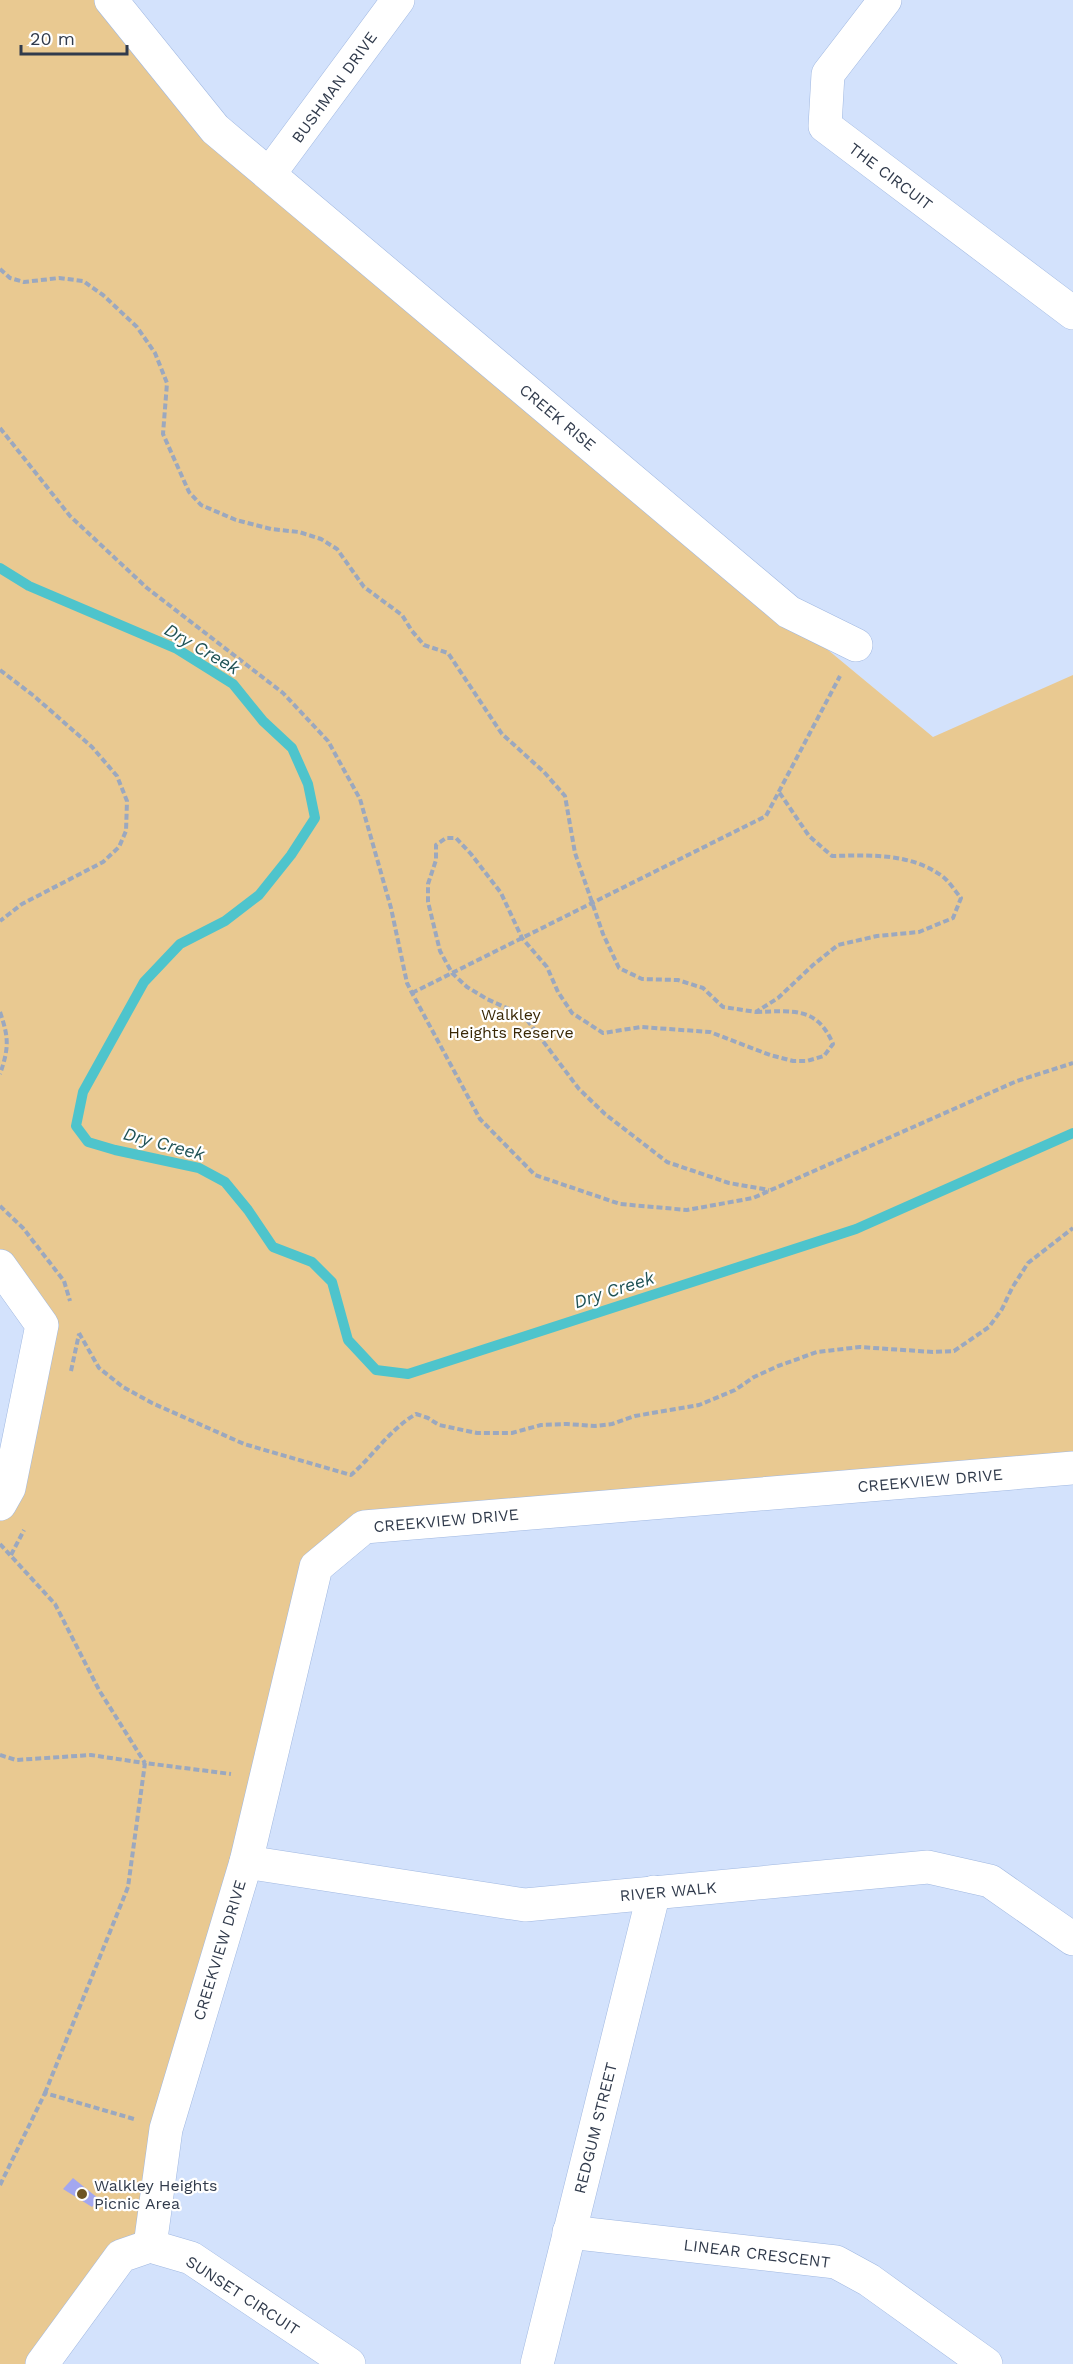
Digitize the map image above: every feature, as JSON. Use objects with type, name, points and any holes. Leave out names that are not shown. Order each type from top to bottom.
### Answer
[{"type":"street","name":"CREEK RISE","points":[[111,0],[215,129],[789,612],[856,645]]},
{"type":"street","name":"BUSHMAN DRIVE","points":[[270,173],[398,0]]},
{"type":"street","name":"THE CIRCUIT","points":[[885,0],[828,74],[825,126],[1073,312]]},
{"type":"street","points":[[0,1266],[42,1325],[9,1488],[0,1504]]},
{"type":"street","name":"CREEKVIEW DRIVE","points":[[150,2246],[166,2128],[246,1862],[316,1568],[364,1527],[1073,1468]]},
{"type":"street","name":"RIVER WALK","points":[[246,1862],[525,1905],[928,1868],[990,1881],[1073,1939]]},
{"type":"street","name":"REDGUM STREET","points":[[537,2364],[654,1892]]},
{"type":"street","name":"LINEAR CRESCENT","points":[[569,2232],[836,2262],[869,2280],[986,2364]]},
{"type":"street","points":[[42,2364],[122,2256],[150,2246]]},
{"type":"street","name":"SUNSET CIRCUIT","points":[[150,2246],[191,2258],[349,2364]]},
{"type":"path","points":[[0,269],[10,278],[24,282],[59,278],[83,281],[137,327],[156,353],[167,383],[163,434],[189,492],[201,505],[236,520],[271,529],[299,532],[321,539],[337,549],[364,587],[402,615],[424,645],[448,653],[502,734],[544,771],[565,796],[575,853],[591,903],[619,968],[642,979],[678,980],[703,988],[723,1007],[756,1012],[799,1011],[817,1019],[828,1032],[833,1044],[824,1056],[807,1061],[793,1061],[770,1055],[710,1032],[641,1028],[603,1033],[572,1013],[558,992],[546,967],[522,938],[501,893],[471,854],[456,838],[446,838],[436,845],[436,860],[428,884],[428,902],[440,951],[452,973],[467,987],[524,1016],[579,1089],[605,1114],[668,1162],[729,1183],[771,1190]]},
{"type":"path","points":[[0,428],[70,516],[147,588],[283,693],[328,741],[360,799],[391,908],[407,983],[480,1119],[535,1175],[620,1204],[687,1210],[753,1198],[1017,1081],[1073,1063]]},
{"type":"path","points":[[412,993],[766,816],[856,645]]},
{"type":"path","points":[[0,670],[34,696],[92,747],[117,776],[127,801],[126,831],[119,847],[103,862],[22,904],[0,921]]},
{"type":"path","points":[[756,1012],[778,998],[838,945],[877,936],[919,932],[953,918],[961,898],[943,877],[904,858],[864,855],[832,856],[809,836],[779,792]]},
{"type":"path","points":[[0,1012],[8,1032],[8,1052],[0,1074]]},
{"type":"path","points":[[79,1333],[99,1368],[123,1387],[152,1403],[244,1444],[351,1476],[396,1428],[416,1414],[439,1425],[477,1433],[512,1433],[541,1425],[595,1426],[612,1424],[635,1416],[699,1405],[735,1390],[754,1377],[778,1366],[817,1352],[860,1347],[933,1352],[954,1351],[990,1327],[1002,1309],[1011,1288],[1028,1263],[1073,1228]]},
{"type":"path","points":[[0,1544],[55,1604],[99,1690],[145,1763],[128,1887],[45,2093],[0,2185]]},
{"type":"path","points":[[0,1755],[16,1760],[91,1755],[265,1778]]},
{"type":"path","points":[[45,2093],[166,2128]]},
{"type":"green space","name":"Walkley Heights Reserve","points":[[0,0],[96,0],[215,142],[933,737],[1073,675],[1073,1468],[364,1527],[316,1567],[150,2246],[35,2364],[0,2364],[0,1504],[42,1326],[0,1266]]},
{"type":"building","name":"Walkley Heights Picnic Area","points":[[73,2178],[99,2199],[92,2207],[63,2189]]},
{"type":"waterway","name":"Dry Creek","points":[[0,568],[29,586],[177,649],[233,684],[263,721],[292,748],[308,784],[315,818],[291,855],[259,895],[225,921],[180,944],[144,982],[83,1092],[76,1126],[88,1142],[199,1168],[225,1182],[248,1210],[273,1247],[312,1262],[332,1282],[348,1340],[376,1370],[408,1374],[856,1229],[1073,1133]]},
{"type":"place","name":"Walkley Heights Picnic Area","points":[[82,2194]]}]
